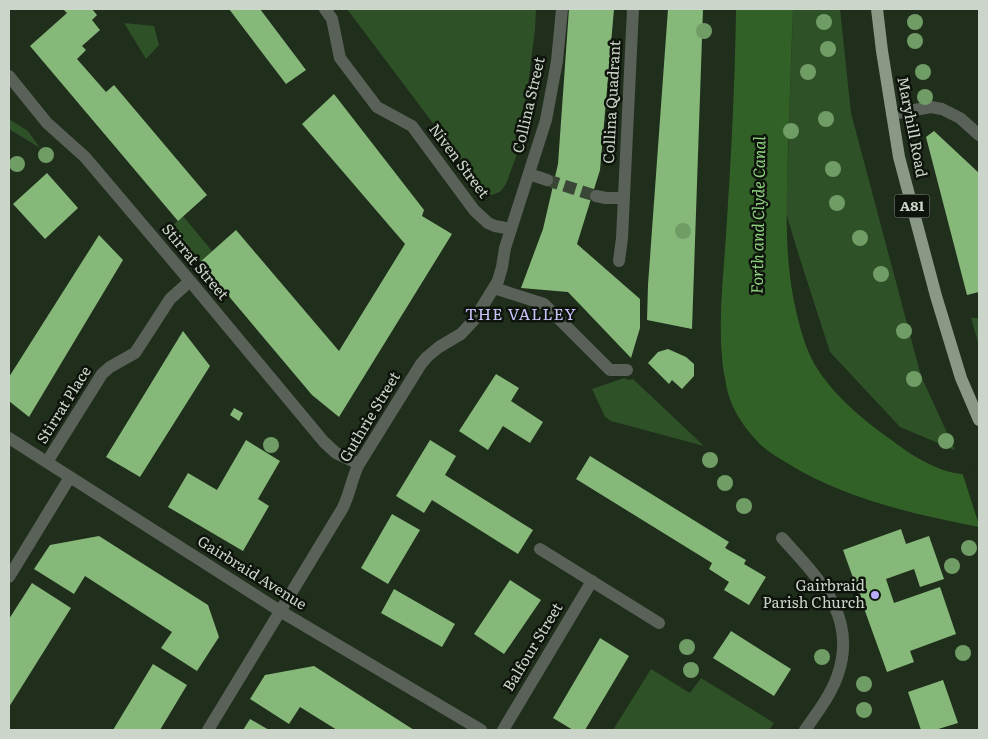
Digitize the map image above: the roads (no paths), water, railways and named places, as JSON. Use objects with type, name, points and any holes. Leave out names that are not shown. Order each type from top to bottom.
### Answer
[{"type":"main road","name":"Maryhill Road","points":[[877,9],[899,157],[936,296],[962,378],[979,420]]},
{"type":"street","name":"Niven Street","points":[[325,9],[332,19],[340,58],[377,107],[412,126],[481,217],[495,226],[511,229]]},
{"type":"street","name":"Collina Street","points":[[518,207],[550,103],[557,61],[562,9]]},
{"type":"street","name":"Collina Quadrant","points":[[619,261],[622,238],[633,9]]},
{"type":"street","name":"Stirrat Street","points":[[9,76],[47,123],[80,152],[324,442],[336,453],[359,464]]},
{"type":"street","points":[[892,114],[931,107],[942,109],[960,118],[979,135]]},
{"type":"street","points":[[529,174],[547,180]]},
{"type":"street","points":[[596,196],[624,198]]},
{"type":"street","name":"Guthrie Street","points":[[208,730],[346,504],[352,480],[359,464],[421,364],[434,352],[462,334],[474,320],[494,288],[500,276],[504,248],[518,207]]},
{"type":"street","name":"Stirrat Place","points":[[47,462],[102,374],[110,367],[135,353],[170,299],[190,281]]},
{"type":"street","points":[[494,288],[544,304],[610,370],[627,370]]},
{"type":"street","name":"Gairbraid Avenue","points":[[9,438],[280,611],[481,730]]},
{"type":"street","points":[[9,577],[70,477]]},
{"type":"street","points":[[782,538],[825,588],[838,612],[841,624],[843,648],[837,678],[806,730]]},
{"type":"street","points":[[540,549],[659,623]]},
{"type":"street","name":"Balfour Street","points":[[503,730],[592,581]]},
{"type":"water","name":"Forth and Clyde Canal","points":[[736,9],[793,9],[787,188],[788,252],[797,315],[812,359],[822,376],[849,406],[906,450],[932,466],[951,472],[966,474],[979,472],[979,527],[929,517],[880,504],[809,476],[775,456],[760,444],[743,424],[733,406],[727,391],[724,374],[721,322],[735,65]]},
{"type":"tunnel","points":[[547,180],[596,196]]},
{"type":"place","name":"Gairbraid Parish Church","points":[[875,595]]},
{"type":"district","name":"THE VALLEY","points":[[521,314]]}]
